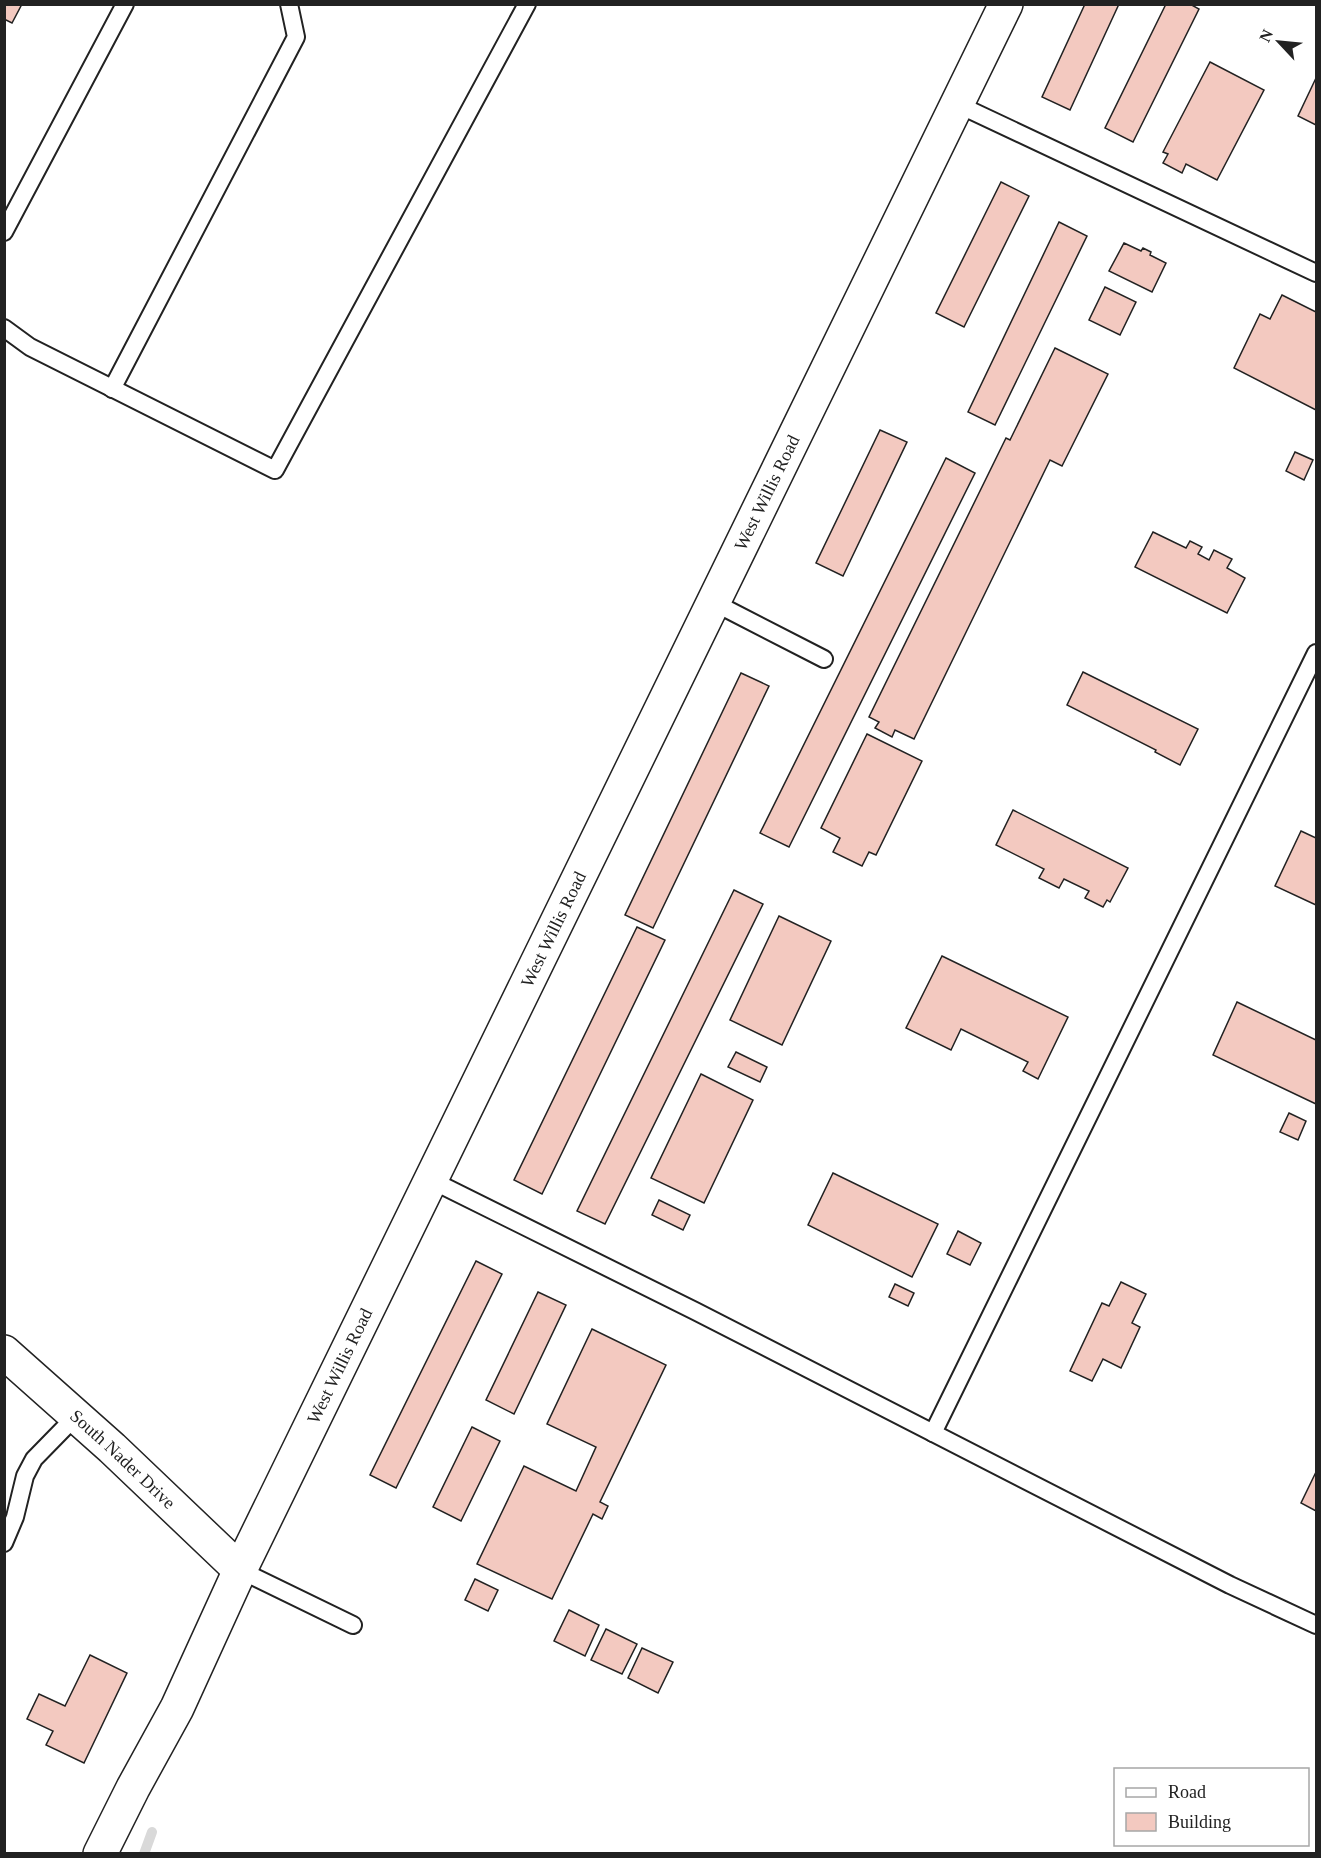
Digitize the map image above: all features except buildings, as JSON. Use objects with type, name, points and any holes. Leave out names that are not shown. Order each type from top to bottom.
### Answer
[{"type":"street","name":"West Willis Road","points":[[100,1854],[177,1708],[240,1570],[1006,4]]},
{"type":"street","name":"South Nader Drive","points":[[4,1352],[76,1416],[240,1570]]},
{"type":"lane","points":[[4,232],[125,4]]},
{"type":"lane","points":[[112,389],[296,37],[288,4]]},
{"type":"lane","points":[[4,328],[30,347],[275,470],[527,4]]},
{"type":"lane","points":[[957,104],[1317,273]]},
{"type":"lane","points":[[713,602],[824,659]]},
{"type":"lane","points":[[933,1433],[1317,653]]},
{"type":"lane","points":[[431,1180],[1230,1585],[1317,1625]]},
{"type":"lane","points":[[4,1543],[15,1517],[25,1476],[34,1459],[76,1416]]},
{"type":"lane","points":[[240,1570],[353,1625]]},
{"type":"waterway","points":[[144,1854],[152,1832]]}]
